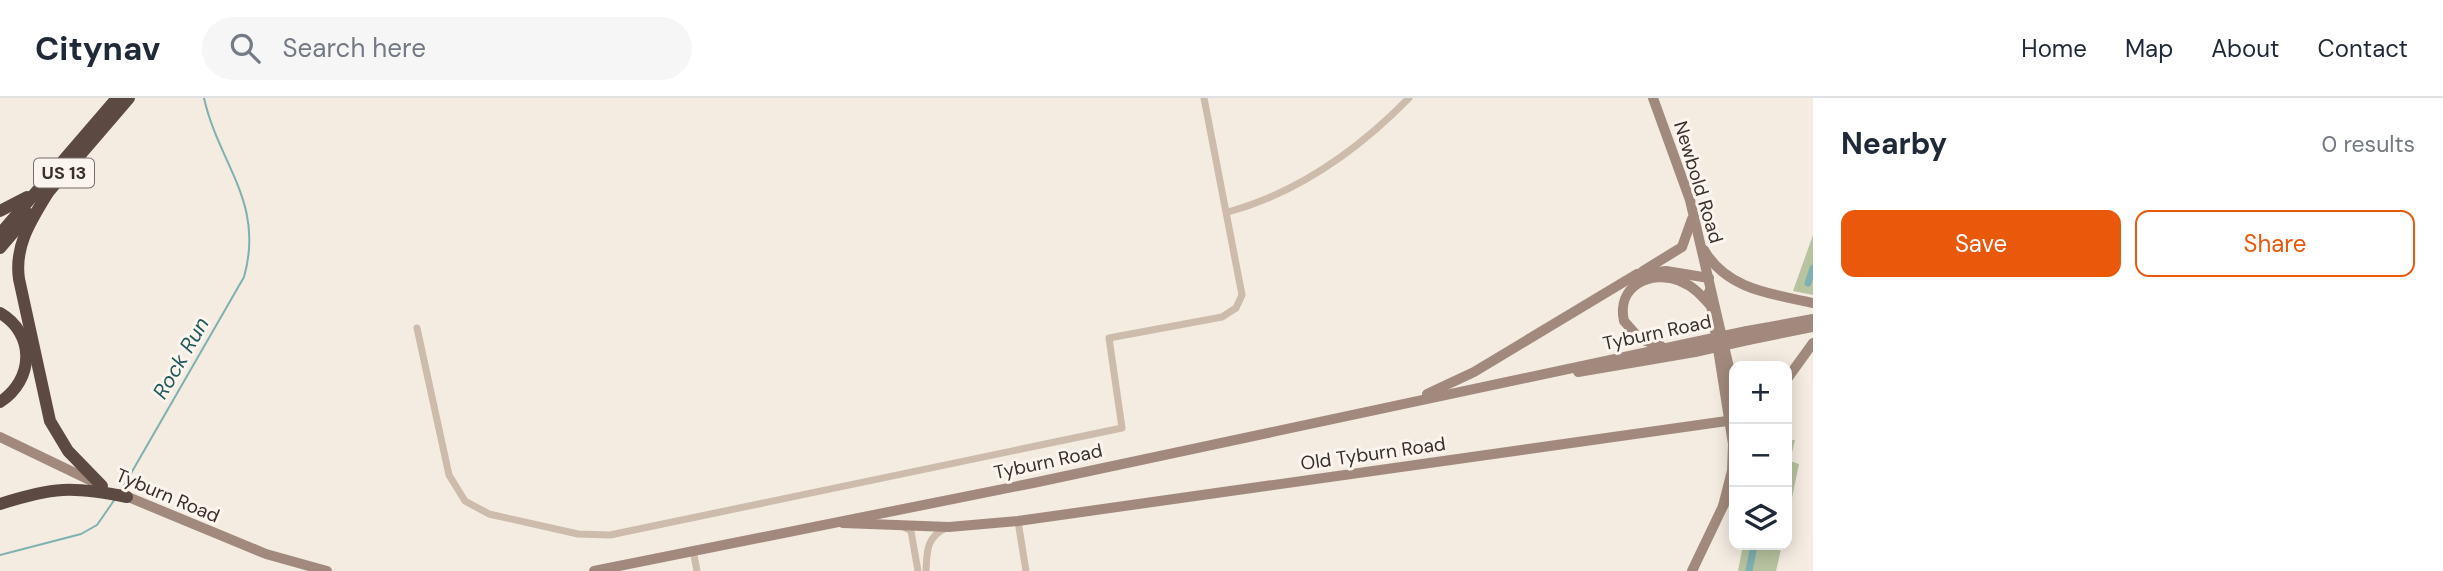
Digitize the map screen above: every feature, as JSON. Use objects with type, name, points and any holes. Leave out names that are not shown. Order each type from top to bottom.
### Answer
[{"type":"highway","name":"US 13","points":[[0,248],[117,98]]},
{"type":"highway","name":"US 13","points":[[0,234],[129,98]]},
{"type":"highway","points":[[0,211],[43,191]]},
{"type":"highway","points":[[43,191],[23,238],[18,259],[19,279],[50,421],[68,451],[101,489]]},
{"type":"highway","points":[[0,313],[19,330],[27,358],[18,386],[0,402]]},
{"type":"highway","points":[[0,504],[58,488],[101,489],[127,497]]},
{"type":"main road","name":"Newbold Road","points":[[1653,98],[1692,208],[1729,366]]},
{"type":"main road","points":[[1404,403],[1474,372],[1682,247],[1691,228],[1692,208]]},
{"type":"main road","points":[[1701,245],[1713,262],[1743,286],[1813,303]]},
{"type":"main road","points":[[1637,274],[1666,271],[1709,278]]},
{"type":"main road","points":[[1672,345],[1647,343],[1627,327],[1622,306],[1631,289],[1644,280],[1664,276],[1689,285],[1710,305]]},
{"type":"main road","name":"Newbold Road","points":[[1709,278],[1710,305],[1729,404]]},
{"type":"main road","name":"Tyburn Road","points":[[1748,336],[1813,319]]},
{"type":"main road","name":"Tyburn Road","points":[[594,571],[825,522],[1033,483],[1508,382],[1748,336],[1813,327]]},
{"type":"main road","points":[[1792,372],[1813,343]]},
{"type":"main road","name":"Tyburn Road","points":[[1508,382],[1672,345],[1692,347]]},
{"type":"main road","name":"Old Tyburn Road","points":[[825,522],[948,527],[1018,521],[1729,420]]},
{"type":"main road","name":"Newbold Road","points":[[1723,506],[1733,461],[1732,424]]},
{"type":"main road","name":"Tyburn Road","points":[[0,437],[101,489]]},
{"type":"main road","points":[[1692,571],[1733,487]]},
{"type":"main road","name":"Tyburn Road","points":[[127,497],[267,554],[327,571]]},
{"type":"street","points":[[418,328],[446,466],[464,501],[489,514],[585,536],[610,535],[1122,428],[1109,338],[1218,318],[1236,308],[1243,291],[1204,98]]},
{"type":"street","points":[[1228,212],[1268,198],[1324,167],[1374,131],[1409,98]]},
{"type":"street","points":[[1018,521],[1026,571]]},
{"type":"street","points":[[901,526],[911,531],[918,571]]},
{"type":"street","points":[[926,571],[929,542],[948,527]]},
{"type":"street","points":[[693,550],[697,571]]},
{"type":"green space","points":[[1813,235],[1813,295],[1793,291]]},
{"type":"green space","points":[[1792,462],[1799,464],[1792,498]]},
{"type":"green space","points":[[1742,550],[1781,550],[1776,571],[1738,571]]},
{"type":"waterway","name":"Rock Run","points":[[122,489],[244,277],[249,251],[245,205],[204,98]]},
{"type":"waterway","points":[[1808,283],[1813,268]]},
{"type":"waterway","name":"Rock Run","points":[[0,555],[81,534],[97,525],[115,499]]},
{"type":"waterway","points":[[1749,571],[1753,550]]}]
